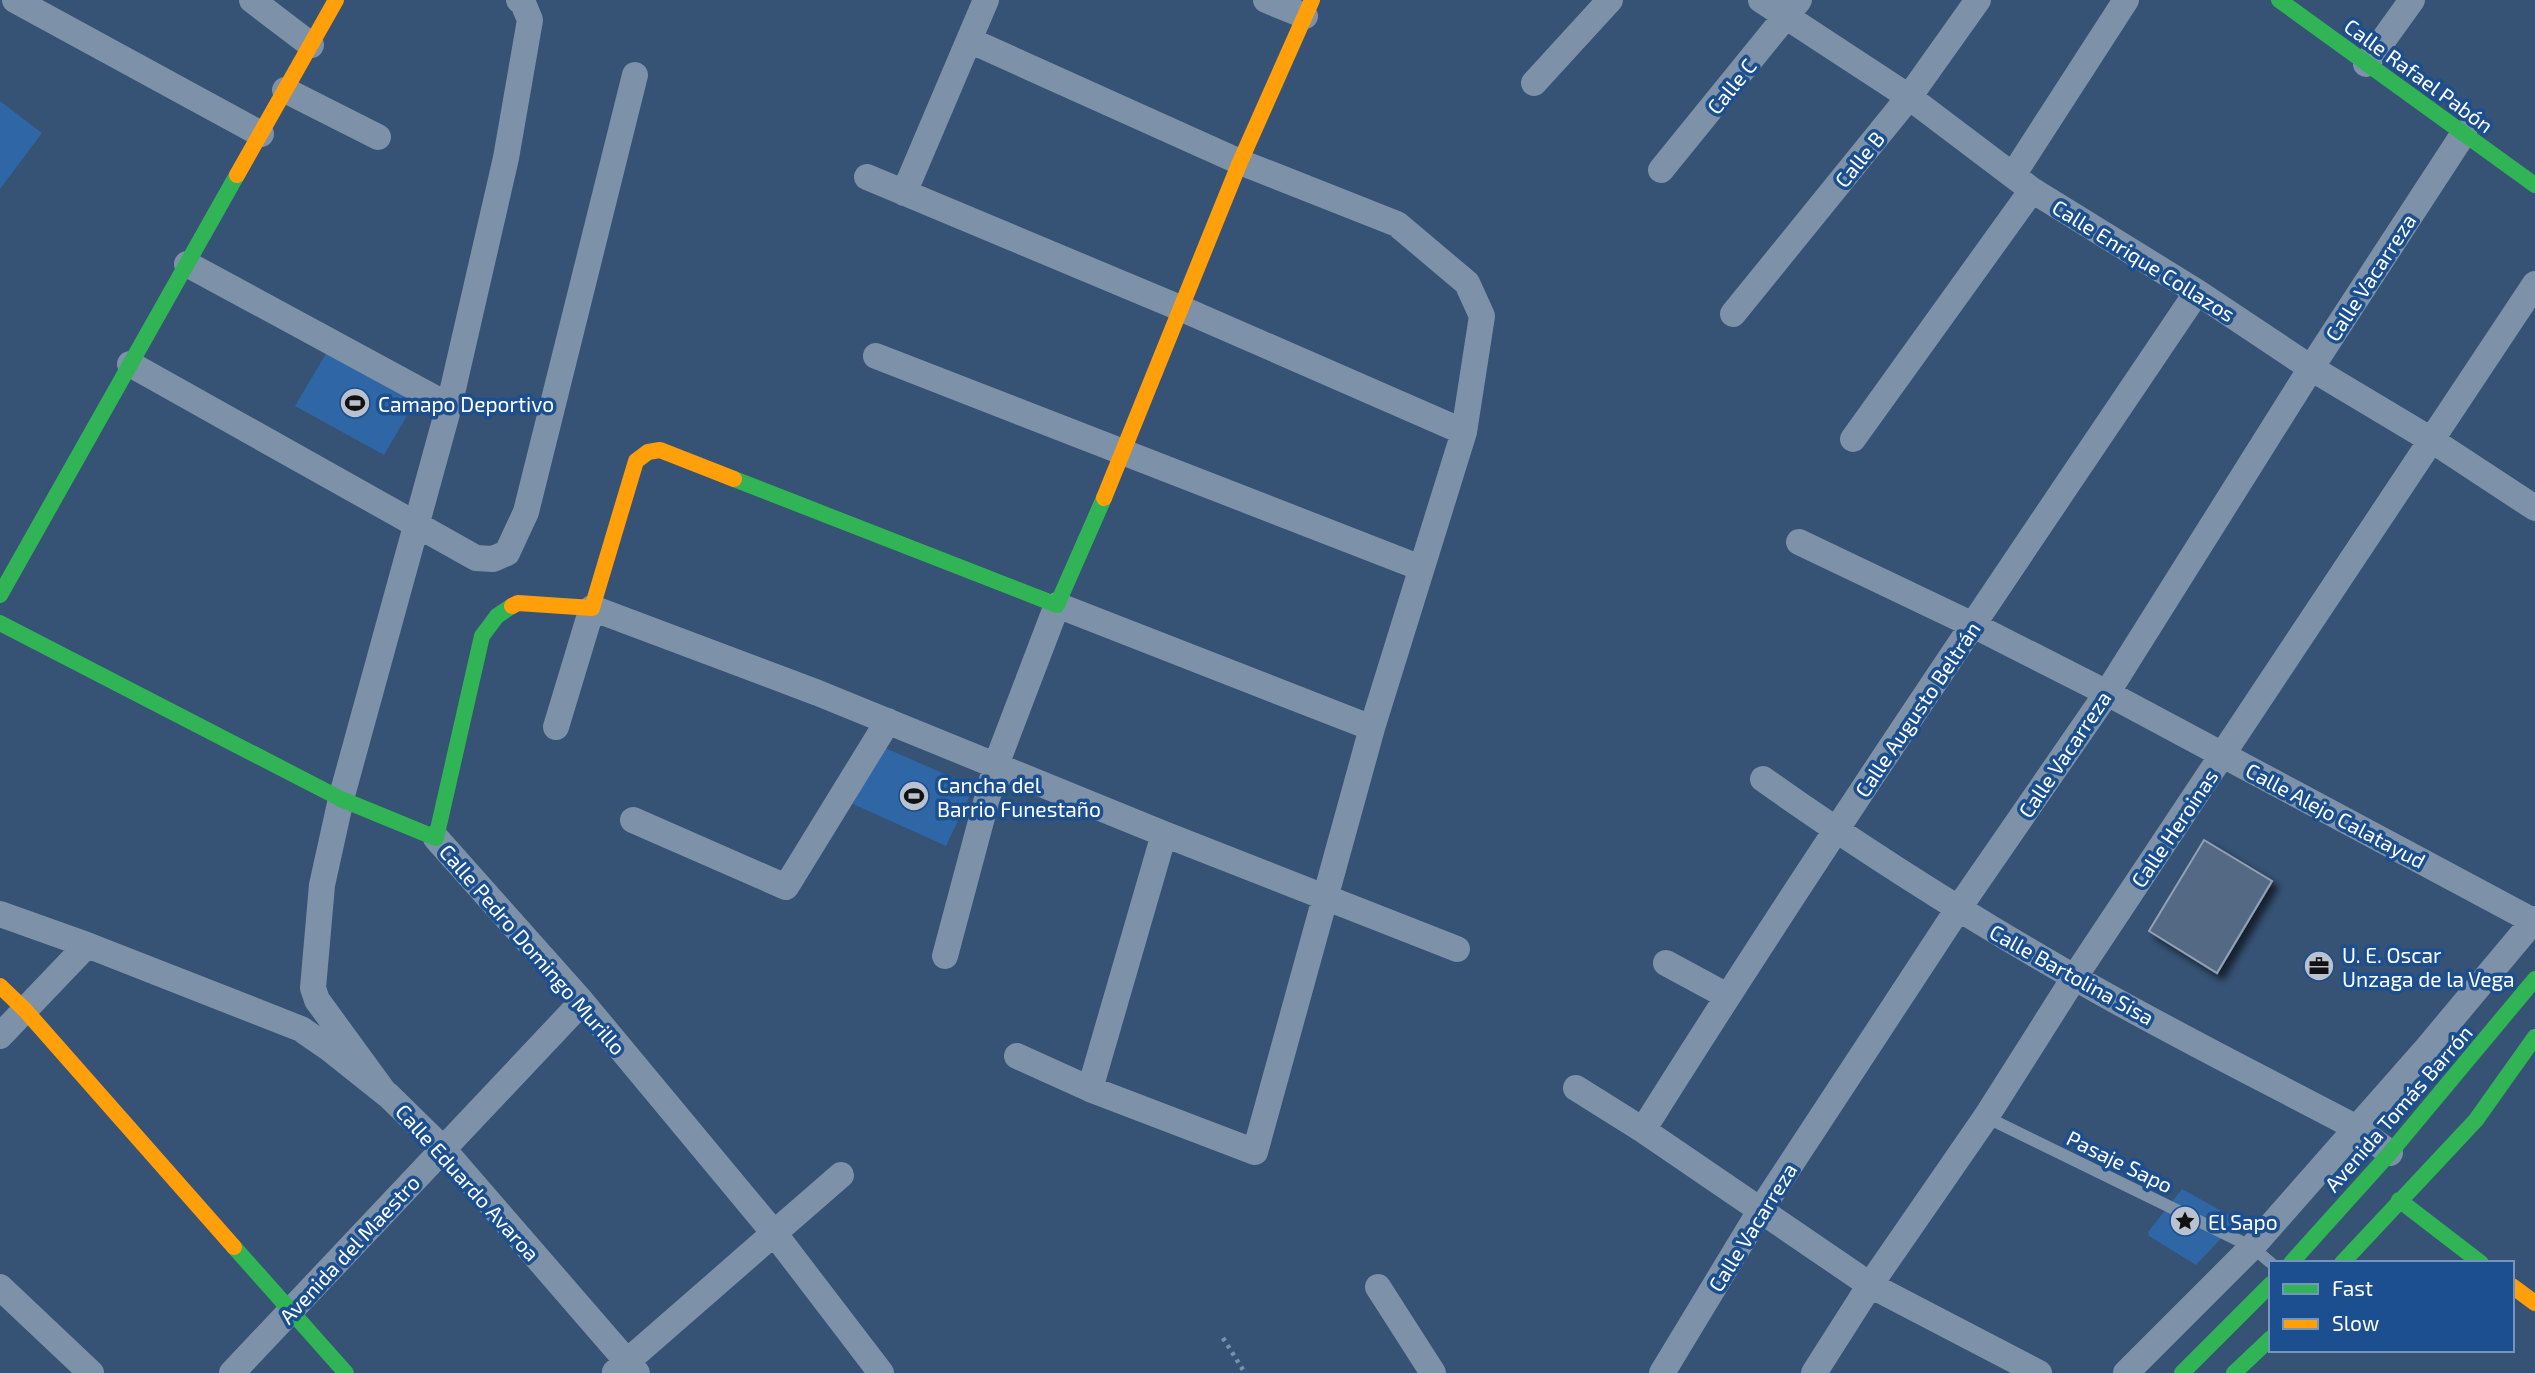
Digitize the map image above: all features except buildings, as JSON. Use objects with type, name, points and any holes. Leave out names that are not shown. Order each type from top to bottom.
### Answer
[{"type":"street","points":[[15,0],[261,134]]},
{"type":"street","points":[[252,0],[310,45]]},
{"type":"street","points":[[0,595],[336,0]]},
{"type":"street","points":[[384,1092],[317,1000],[313,988],[322,885],[341,799],[449,406],[506,158],[530,20],[519,0]]},
{"type":"street","points":[[904,193],[986,0]]},
{"type":"street","points":[[945,956],[996,765],[1057,605],[1123,454],[1240,162],[1309,8],[1266,0]]},
{"type":"street","points":[[1534,83],[1610,0]]},
{"type":"street","name":"Calle Enrique Collazos","points":[[1761,0],[1792,9],[2022,183],[2535,508]]},
{"type":"street","name":"Calle B","points":[[1734,314],[1909,97],[1978,0]]},
{"type":"street","points":[[1853,439],[2022,183],[2126,0]]},
{"type":"street","name":"Calle Rafael Pabón","points":[[2279,0],[2535,185]]},
{"type":"street","points":[[2366,64],[2412,0]]},
{"type":"street","name":"Calle C","points":[[1661,170],[1792,9]]},
{"type":"street","points":[[969,40],[1240,162],[1397,224],[1467,283],[1482,316],[1464,432],[1372,728],[1255,1152],[1090,1089],[1017,1056]]},
{"type":"street","points":[[130,365],[476,558],[493,559],[507,552],[526,512],[635,75]]},
{"type":"street","points":[[285,90],[378,137]]},
{"type":"street","name":"Calle Vacarreza","points":[[1663,1372],[1760,1211],[1958,909],[2107,693],[2311,368],[2464,133]]},
{"type":"street","points":[[867,177],[1180,308],[1464,432]]},
{"type":"street","points":[[187,264],[449,406]]},
{"type":"street","name":"Calle Heroinas","points":[[1814,1373],[2535,284]]},
{"type":"street","name":"Calle Augusto Beltrán","points":[[1643,1130],[1836,831],[2197,292]]},
{"type":"street","points":[[876,356],[1421,568]]},
{"type":"street","points":[[556,727],[636,461],[648,452],[660,450],[1372,728]]},
{"type":"street","name":"Calle Alejo Calatayud","points":[[1799,542],[2107,693],[2534,920]]},
{"type":"street","points":[[436,838],[482,636],[497,616],[518,603],[592,608],[888,721],[1164,834],[1457,949]]},
{"type":"street","name":"Calle Pedro Domingo Murillo","points":[[0,623],[341,799],[436,838],[582,1002],[774,1233],[881,1373]]},
{"type":"street","points":[[633,820],[786,887],[888,721]]},
{"type":"street","name":"Calle Bartolina Sisa","points":[[1763,779],[1836,831],[1958,909],[2074,978],[2357,1128],[2390,1153]]},
{"type":"street","points":[[1090,1089],[1164,834]]},
{"type":"street","name":"Calle Eduardo Avaroa","points":[[0,914],[301,1029],[330,1049],[384,1092],[443,1149],[626,1369]]},
{"type":"street","points":[[2126,1373],[2262,1255],[2357,1128],[2534,920]]},
{"type":"street","points":[[0,1036],[87,945]]},
{"type":"street","points":[[1665,963],[1727,996]]},
{"type":"street","name":"Avenida Tomás Barrón","points":[[2293,1261],[2390,1153],[2535,979]]},
{"type":"street","points":[[0,986],[25,1010],[346,1373]]},
{"type":"street","name":"Avenida del Maestro","points":[[232,1373],[582,1002]]},
{"type":"street","points":[[2344,1261],[2476,1120],[2535,1037]]},
{"type":"street","points":[[1576,1088],[1643,1130],[1870,1285],[2039,1373]]},
{"type":"street","points":[[626,1369],[841,1175]]},
{"type":"street","points":[[2399,1200],[2479,1261]]},
{"type":"street","points":[[2182,1373],[2269,1286]]},
{"type":"street","points":[[0,1287],[91,1373]]},
{"type":"street","points":[[1378,1287],[1433,1373]]},
{"type":"street","points":[[2514,1287],[2535,1303]]},
{"type":"street","points":[[2234,1373],[2269,1340]]},
{"type":"lane","name":"Pasaje Sapo","points":[[1986,1117],[2262,1255]]},
{"type":"path","points":[[1223,1338],[1245,1373]]},
{"type":"shaded area","points":[[0,101],[42,133],[0,189]]},
{"type":"shaded area","name":"Camapo Deportivo","points":[[327,352],[416,400],[384,455],[295,406]]},
{"type":"shaded area","name":"Cancha del Barrio Funestaño","points":[[881,746],[974,787],[946,846],[853,804]]},
{"type":"shaded area","points":[[2182,1189],[2236,1219],[2196,1265],[2149,1236],[2148,1232]]},
{"type":"traffic: fast","points":[[2279,0],[2535,185]]},
{"type":"traffic: fast","points":[[0,595],[237,175]]},
{"type":"traffic: fast","points":[[734,479],[1057,605],[1104,498]]},
{"type":"traffic: fast","points":[[0,623],[341,799],[436,838],[482,636],[497,616],[512,606]]},
{"type":"traffic: fast","points":[[2293,1261],[2390,1153],[2535,979]]},
{"type":"traffic: fast","points":[[2344,1261],[2476,1120],[2535,1037]]},
{"type":"traffic: fast","points":[[2399,1200],[2478,1261]]},
{"type":"traffic: fast","points":[[234,1247],[346,1373]]},
{"type":"traffic: fast","points":[[2182,1373],[2269,1286]]},
{"type":"traffic: fast","points":[[2234,1373],[2269,1340]]},
{"type":"traffic: slow","points":[[237,175],[336,0]]},
{"type":"traffic: slow","points":[[1104,498],[1240,162],[1312,0]]},
{"type":"traffic: slow","points":[[512,606],[518,603],[592,608],[636,461],[648,452],[660,450],[734,479]]},
{"type":"traffic: slow","points":[[0,986],[25,1010],[234,1247]]},
{"type":"traffic: slow","points":[[2514,1287],[2535,1303]]},
{"type":"place","name":"Camapo Deportivo","points":[[355,403]]},
{"type":"place","name":"Cancha del Barrio Funestaño","points":[[914,796]]},
{"type":"place","name":"U. E. Oscar Unzaga de la Vega","points":[[2319,966]]},
{"type":"place","name":"El Sapo","points":[[2185,1221]]}]
